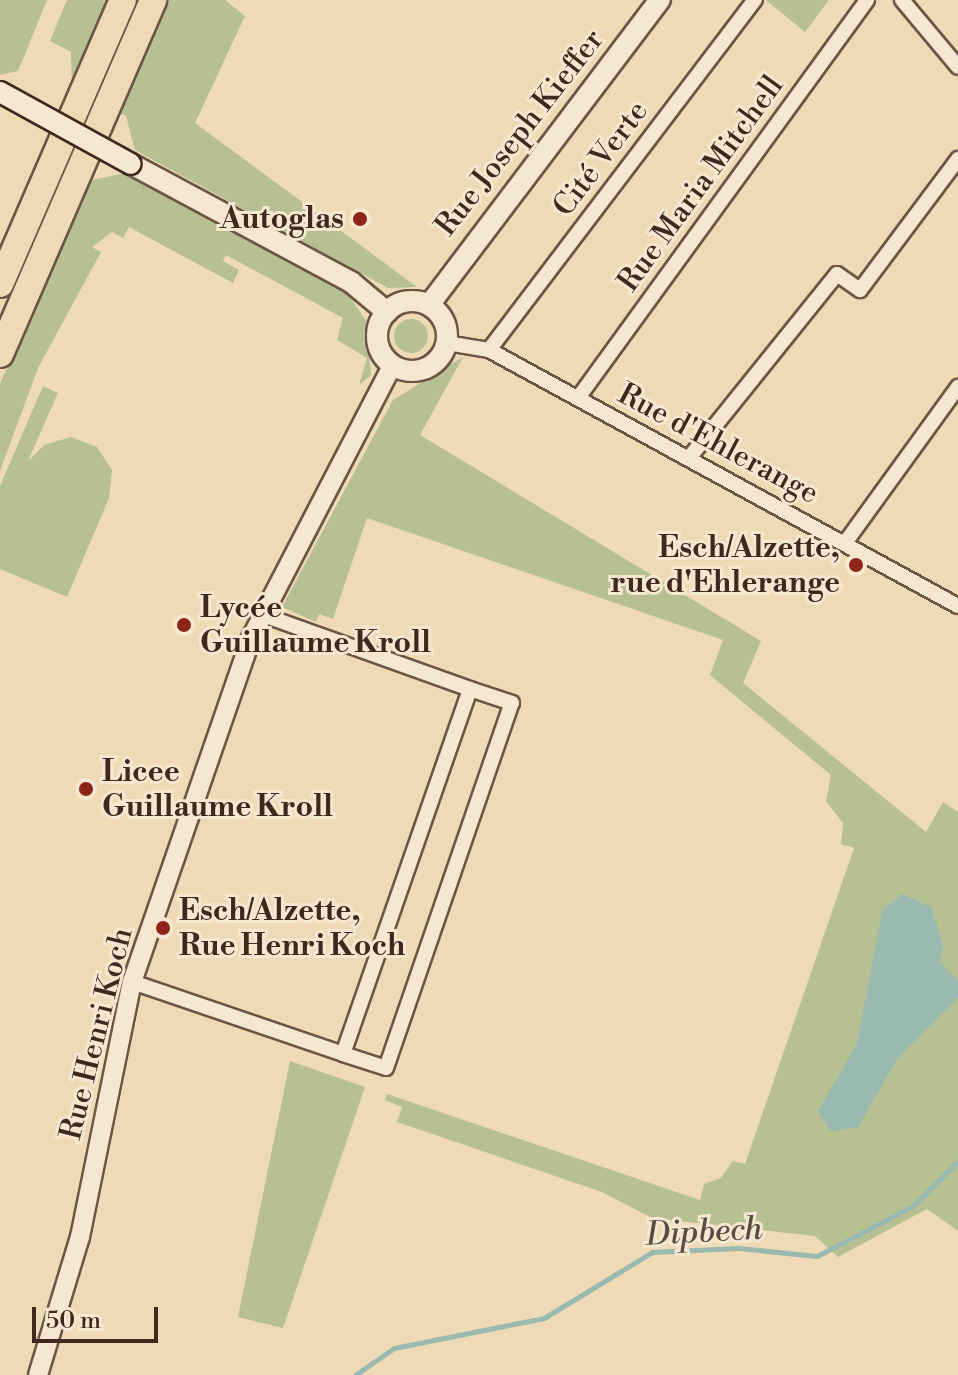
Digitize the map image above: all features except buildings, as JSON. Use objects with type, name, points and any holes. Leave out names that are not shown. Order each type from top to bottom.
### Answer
[{"type":"highway","points":[[0,284],[123,0]]},
{"type":"highway","points":[[0,354],[153,0]]},
{"type":"main road","name":"Rue Joseph Kieffer","points":[[429,305],[660,0]]},
{"type":"main road","points":[[0,92],[351,282],[387,312]]},
{"type":"main road","points":[[407,301],[429,305],[444,321],[447,343],[425,370],[392,366],[377,334],[387,312],[407,301]]},
{"type":"street","name":"Cité Verte","points":[[489,350],[755,0]]},
{"type":"street","name":"Rue Maria Mitchell","points":[[578,398],[867,0]]},
{"type":"street","points":[[902,0],[958,67]]},
{"type":"street","points":[[689,458],[837,274],[860,290],[958,159]]},
{"type":"street","name":"Rue d'Ehlerange","points":[[447,343],[489,350],[958,606]]},
{"type":"street","name":"Rue Henri Koch","points":[[38,1375],[80,1237],[132,982],[260,614],[392,366]]},
{"type":"street","points":[[845,543],[958,387]]},
{"type":"street","points":[[132,982],[386,1068],[512,703],[260,614]]},
{"type":"street","points":[[343,1054],[470,689]]},
{"type":"green space","points":[[0,0],[47,0],[18,71],[0,75]]},
{"type":"green space","points":[[67,0],[109,0],[72,83],[71,52],[50,41]]},
{"type":"green space","points":[[165,0],[225,0],[245,16],[195,123],[417,287],[388,288],[135,150],[126,116],[117,112]]},
{"type":"green space","points":[[766,0],[829,0],[805,32]]},
{"type":"green space","points":[[126,173],[348,294],[367,322],[371,375],[359,385],[367,358],[337,340],[343,318],[226,255],[223,261],[239,270],[233,283],[129,227],[123,238],[112,232],[92,247],[101,252],[38,368],[0,471],[0,384],[87,181]]},
{"type":"green space","points":[[411,319],[423,324],[428,336],[423,348],[411,353],[399,348],[394,336],[399,324]]},
{"type":"green space","points":[[463,357],[420,435],[761,641],[743,683],[926,832],[943,802],[958,812],[958,1231],[927,1209],[838,1257],[815,1236],[652,1218],[602,1192],[397,1122],[402,1107],[385,1100],[387,1094],[700,1200],[704,1184],[721,1178],[733,1161],[745,1164],[854,848],[841,844],[843,823],[826,801],[831,775],[710,675],[723,640],[367,518],[333,619],[319,614],[316,622],[282,607],[393,400]]},
{"type":"green space","points":[[43,386],[58,393],[28,461],[44,445],[71,437],[97,447],[112,470],[109,498],[67,597],[0,569],[0,486]]},
{"type":"green space","points":[[290,1061],[365,1087],[283,1328],[238,1317]]},
{"type":"water","points":[[902,894],[931,907],[943,944],[940,962],[958,981],[958,998],[897,1059],[858,1127],[831,1131],[818,1111],[857,1044],[882,911]]},
{"type":"waterway","name":"Dipbech","points":[[355,1375],[394,1348],[544,1318],[652,1252],[738,1248],[817,1256],[913,1206],[958,1161]]},
{"type":"place","name":"Autoglas","points":[[360,219]]},
{"type":"place","name":"Esch/Alzette, rue d'Ehlerange","points":[[856,565]]},
{"type":"place","name":"Lycée Guillaume Kroll","points":[[184,625]]},
{"type":"place","name":"Licee Guillaume Kroll","points":[[86,789]]},
{"type":"place","name":"Esch/Alzette, Rue Henri Koch","points":[[163,928]]}]
